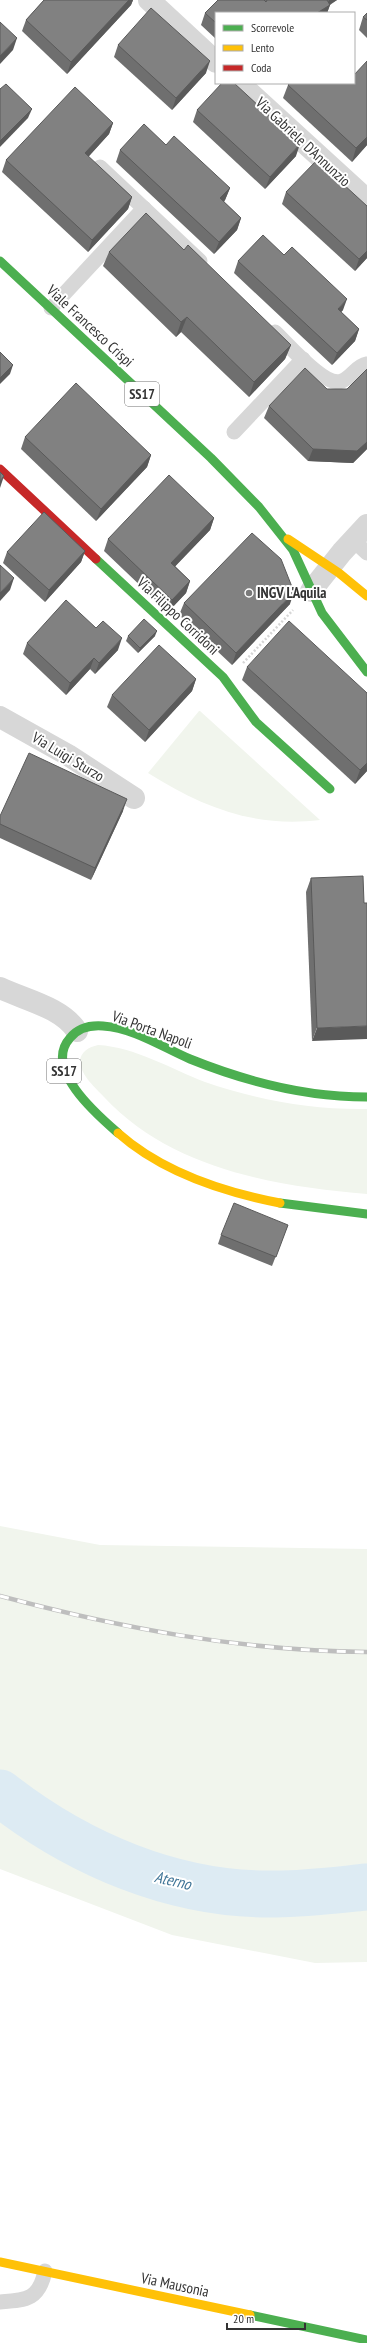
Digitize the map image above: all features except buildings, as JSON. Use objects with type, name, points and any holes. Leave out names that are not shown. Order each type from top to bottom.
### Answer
[{"type":"main road","name":"Viale Francesco Crispi","points":[[0,261],[211,458],[280,531],[330,567]]},
{"type":"main road","name":"Via Filippo Corridoni","points":[[0,469],[226,681],[244,708],[256,722],[330,789]]},
{"type":"main road","name":"Viale Francesco Crispi","points":[[280,531],[297,559],[311,591]]},
{"type":"main road","points":[[330,567],[367,596]]},
{"type":"main road","name":"SS17","points":[[311,591],[327,622],[367,672]]},
{"type":"main road","name":"Via Porta Napoli","points":[[76,1031],[92,1026],[118,1029],[242,1078],[295,1093],[318,1096],[367,1097]]},
{"type":"main road","name":"SS17","points":[[76,1031],[67,1041],[61,1054],[65,1072],[104,1121],[138,1148],[183,1172],[227,1189],[297,1206],[367,1214]]},
{"type":"main road","name":"Via Mausonia","points":[[0,2262],[367,2340]]},
{"type":"street","points":[[149,0],[215,61]]},
{"type":"street","name":"Via Gabriele D'Annunzio","points":[[240,84],[367,200]]},
{"type":"street","points":[[311,591],[330,567],[362,539]]},
{"type":"street","name":"Via Luigi Sturzo","points":[[0,717],[68,755],[134,798]]},
{"type":"street","points":[[0,988],[57,1013],[68,1020],[76,1031]]},
{"type":"lane","points":[[100,166],[212,272]]},
{"type":"lane","points":[[51,308],[144,208]]},
{"type":"lane","points":[[263,321],[321,376],[337,382],[346,380],[360,366],[367,364]]},
{"type":"lane","points":[[234,432],[303,359]]},
{"type":"lane","points":[[0,2302],[31,2297],[40,2288],[45,2271]]},
{"type":"path","points":[[226,681],[311,591]]},
{"type":"shaded area","points":[[199,711],[320,820],[296,822],[251,818],[209,805],[188,796],[148,773]]},
{"type":"shaded area","points":[[98,1045],[139,1054],[205,1082],[265,1099],[305,1106],[367,1109],[367,1194],[296,1186],[261,1179],[226,1170],[192,1157],[160,1141],[131,1122],[93,1086],[86,1077],[81,1067],[80,1058],[88,1049]]},
{"type":"shaded area","points":[[0,1526],[100,1545],[367,1549],[367,1962],[315,1963],[172,1935],[0,1869]]},
{"type":"waterway","name":"Aterno","points":[[0,1793],[30,1815],[62,1835],[129,1867],[165,1879],[201,1888],[238,1893],[276,1894],[322,1892],[367,1887]]},
{"type":"railway","points":[[0,1596],[90,1618],[182,1636],[320,1651],[367,1652]]},
{"type":"traffic: fast","points":[[0,261],[211,458],[259,507],[293,550],[322,613],[367,672]]},
{"type":"traffic: fast","points":[[96,559],[223,677],[256,722],[330,789]]},
{"type":"traffic: fast","points":[[118,1133],[86,1103],[76,1090],[63,1063],[63,1050],[70,1038],[85,1028],[103,1026],[126,1030],[211,1067],[233,1075],[277,1087],[321,1094],[367,1097]]},
{"type":"traffic: fast","points":[[280,1203],[367,1214]]},
{"type":"traffic: fast","points":[[250,2315],[367,2340]]},
{"type":"traffic: slow","points":[[288,539],[339,573],[367,596]]},
{"type":"traffic: slow","points":[[118,1133],[135,1147],[154,1159],[194,1178],[237,1193],[280,1203]]},
{"type":"traffic: slow","points":[[0,2262],[250,2315]]},
{"type":"traffic: jam","points":[[0,469],[96,559]]},
{"type":"place","name":"INGV L'Aquila","points":[[249,593]]}]
